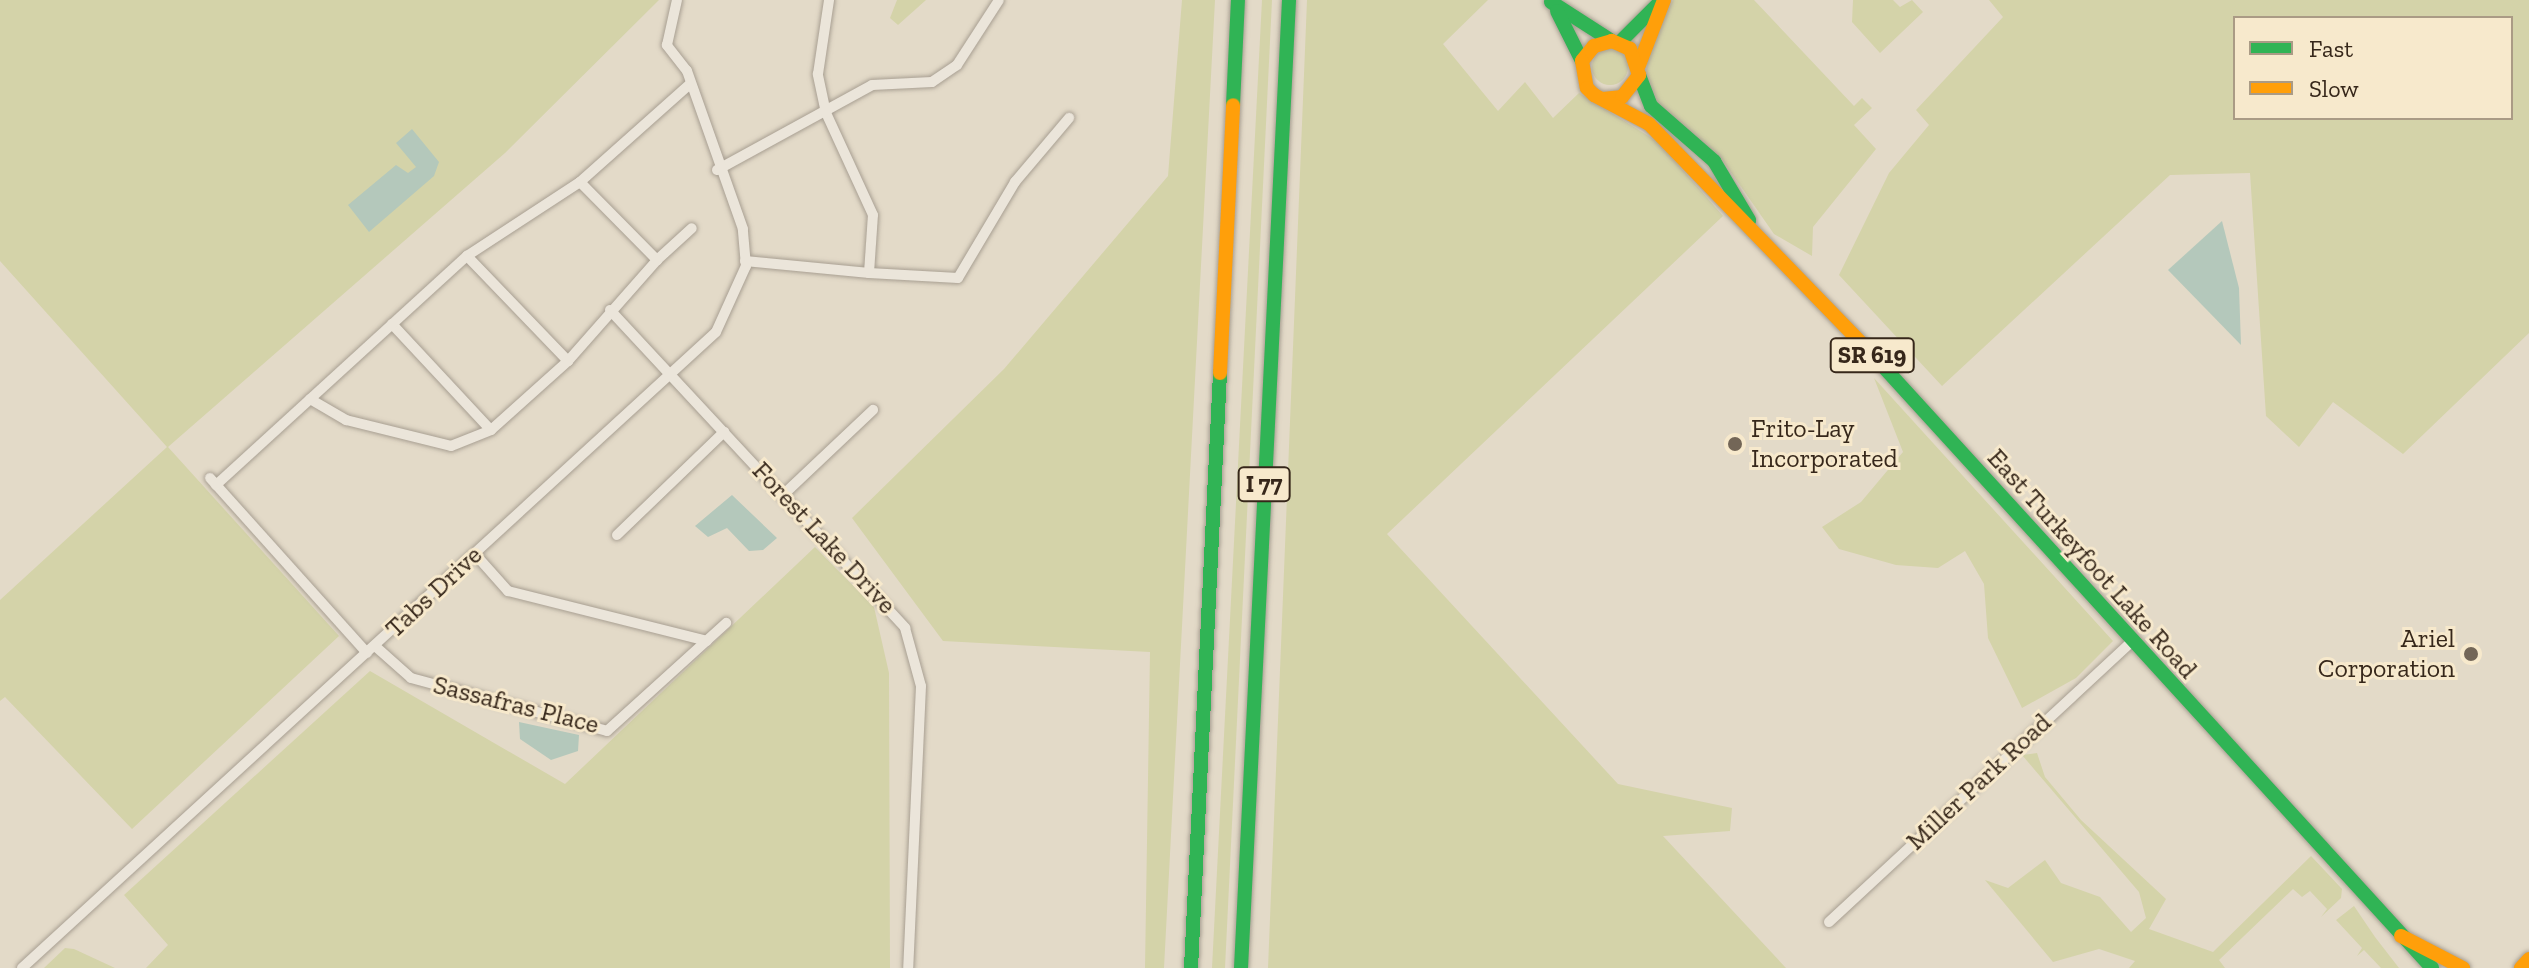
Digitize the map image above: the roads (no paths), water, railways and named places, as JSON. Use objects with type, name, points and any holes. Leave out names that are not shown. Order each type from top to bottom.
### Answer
[{"type":"main road","name":"I 77","points":[[1191,968],[1238,0]]},
{"type":"main road","name":"I 77","points":[[1241,968],[1289,0]]},
{"type":"main road","points":[[1582,61],[1594,46],[1616,42],[1663,0]]},
{"type":"main road","points":[[1550,1],[1582,61],[1582,80],[1603,99],[1622,97],[1639,70],[1663,0]]},
{"type":"main road","points":[[1550,1],[1616,42],[1639,70]]},
{"type":"main road","name":"East Turkeyfoot Lake Road","points":[[1639,70],[1651,106],[1714,161],[1750,221]]},
{"type":"main road","name":"East Turkeyfoot Lake Road","points":[[1603,99],[1649,124],[1750,221],[2425,966]]},
{"type":"main road","name":"East Turkeyfoot Lake Road","points":[[2401,936],[2463,968]]},
{"type":"main road","points":[[2521,968],[2529,959]]},
{"type":"street","name":"Tabs Drive","points":[[22,968],[716,332],[745,261],[743,229],[717,170],[690,84],[666,39],[677,0]]},
{"type":"street","points":[[829,0],[817,44],[826,113],[867,191],[869,273]]},
{"type":"street","points":[[717,170],[826,113],[872,85],[932,82],[957,65],[999,0]]},
{"type":"street","points":[[371,650],[213,481],[310,399],[467,256],[580,182],[690,84]]},
{"type":"street","points":[[745,261],[942,283],[958,278],[1015,182],[1069,118]]},
{"type":"street","points":[[580,182],[657,260]]},
{"type":"street","points":[[310,399],[346,420],[451,446],[491,430],[568,361],[610,310],[692,228]]},
{"type":"street","points":[[467,256],[568,361]]},
{"type":"street","name":"Forest Lake Drive","points":[[610,310],[889,604],[917,658],[908,968]]},
{"type":"street","points":[[392,324],[491,430]]},
{"type":"street","points":[[783,495],[873,410]]},
{"type":"street","points":[[617,535],[724,432]]},
{"type":"street","points":[[475,554],[508,591],[707,641]]},
{"type":"street","name":"Sassafras Place","points":[[371,650],[411,678],[607,731],[726,623]]},
{"type":"street","name":"Miller Park Road","points":[[1829,922],[2130,643]]},
{"type":"place","name":"Frito-Lay Incorporated","points":[[1735,444]]},
{"type":"place","name":"Ariel Corporation","points":[[2471,654]]}]
